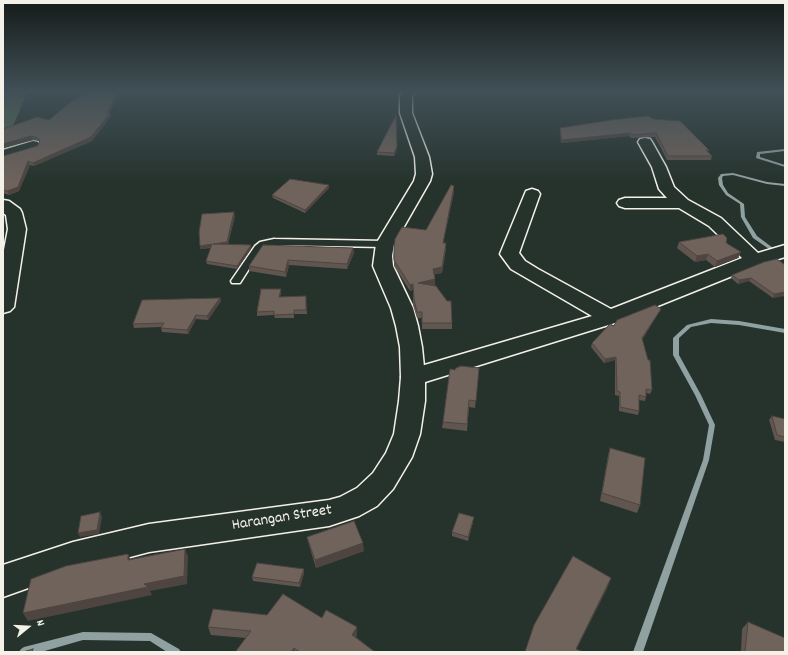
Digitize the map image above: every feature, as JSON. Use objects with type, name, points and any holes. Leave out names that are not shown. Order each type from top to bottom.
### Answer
[{"type":"main road","name":"Harangan Street","points":[[3,580],[73,557],[149,538],[306,518],[329,513],[348,507],[366,497],[383,480],[398,457],[407,434],[412,401],[413,377],[411,347],[407,326],[402,308],[383,266],[385,244],[424,174],[422,157],[409,122]]},
{"type":"main road","points":[[645,142],[659,167],[667,189],[682,203],[770,255]]},
{"type":"main road","points":[[3,154],[33,145]]},
{"type":"main road","points":[[532,194],[509,254],[518,265],[531,274],[610,317]]},
{"type":"main road","points":[[625,203],[682,203]]},
{"type":"main road","points":[[3,205],[14,213],[16,221],[7,258],[3,307]]},
{"type":"main road","points":[[413,377],[610,317],[770,255]]},
{"type":"lane","points":[[236,281],[258,248],[263,244],[274,242],[385,244]]},
{"type":"green space","points":[[3,122],[15,122],[10,133],[3,146]]},
{"type":"building","points":[[24,122],[103,122],[91,137],[33,163],[28,161],[18,187],[7,191],[3,190],[3,156],[37,146],[40,142],[38,138],[31,136],[3,144],[3,129]]},
{"type":"building","points":[[393,122],[396,122],[397,146],[394,153],[377,152]]},
{"type":"building","points":[[601,122],[681,122],[709,150],[706,150],[712,156],[668,156],[656,133],[632,135],[630,133],[562,140],[560,128]]},
{"type":"building","points":[[290,179],[329,185],[305,210],[272,195]]},
{"type":"building","points":[[451,185],[454,186],[443,243],[446,243],[442,267],[433,269],[435,279],[418,283],[436,286],[447,301],[451,301],[452,323],[422,323],[422,312],[417,312],[413,284],[410,285],[394,260],[395,239],[402,227],[426,230]]},
{"type":"building","points":[[234,212],[227,242],[213,244],[251,245],[237,266],[206,261],[212,244],[200,246],[199,232],[202,214]]},
{"type":"building","points":[[723,234],[727,238],[726,243],[741,252],[717,261],[708,254],[697,256],[679,242]]},
{"type":"building","points":[[263,245],[353,248],[347,264],[288,260],[285,272],[249,266]]},
{"type":"building","points":[[777,259],[785,265],[785,292],[774,294],[751,278],[739,280],[732,275],[764,262]]},
{"type":"building","points":[[261,289],[281,289],[279,297],[306,296],[306,310],[294,310],[294,314],[274,315],[274,311],[257,312]]},
{"type":"building","points":[[220,298],[207,316],[196,315],[187,330],[161,328],[164,323],[133,324],[142,300]]},
{"type":"building","points":[[655,305],[661,309],[642,338],[648,360],[650,360],[652,390],[646,389],[646,397],[639,395],[639,411],[620,407],[620,392],[617,391],[616,357],[605,359],[592,343],[610,324],[614,326],[617,320]]},
{"type":"building","points":[[461,366],[479,368],[476,401],[469,400],[467,424],[443,422],[450,369],[455,370]]},
{"type":"building","points":[[772,416],[785,419],[785,437],[777,435]]},
{"type":"building","points":[[610,448],[645,458],[640,505],[602,493]]},
{"type":"building","points":[[100,512],[97,530],[78,533],[81,516]]},
{"type":"building","points":[[459,513],[474,517],[468,537],[452,532]]},
{"type":"building","points":[[354,521],[363,543],[315,560],[307,537]]},
{"type":"building","points":[[185,549],[184,576],[144,584],[148,587],[23,613],[31,579],[66,566],[128,554],[128,560]]},
{"type":"building","points":[[573,556],[611,578],[576,649],[583,652],[525,652],[534,625]]},
{"type":"building","points":[[257,563],[304,569],[299,583],[252,577]]},
{"type":"building","points":[[283,594],[322,618],[326,610],[357,627],[352,635],[375,652],[300,652],[294,648],[291,652],[237,652],[236,651],[251,631],[208,627],[213,609],[267,615]]},
{"type":"building","points":[[748,622],[785,638],[785,652],[745,652]]},
{"type":"building","points":[[33,649],[32,652],[23,652]]},
{"type":"waterway","points":[[785,150],[758,153],[758,158],[785,166]]},
{"type":"waterway","points":[[785,185],[767,183],[733,174],[722,175],[720,178],[721,185],[727,194],[742,204],[743,217],[755,237],[785,259]]},
{"type":"waterway","points":[[638,652],[706,460],[712,425],[698,395],[676,355],[676,338],[689,326],[711,321],[739,323],[785,331]]},
{"type":"waterway","points":[[24,652],[83,636],[151,637],[176,652]]}]
